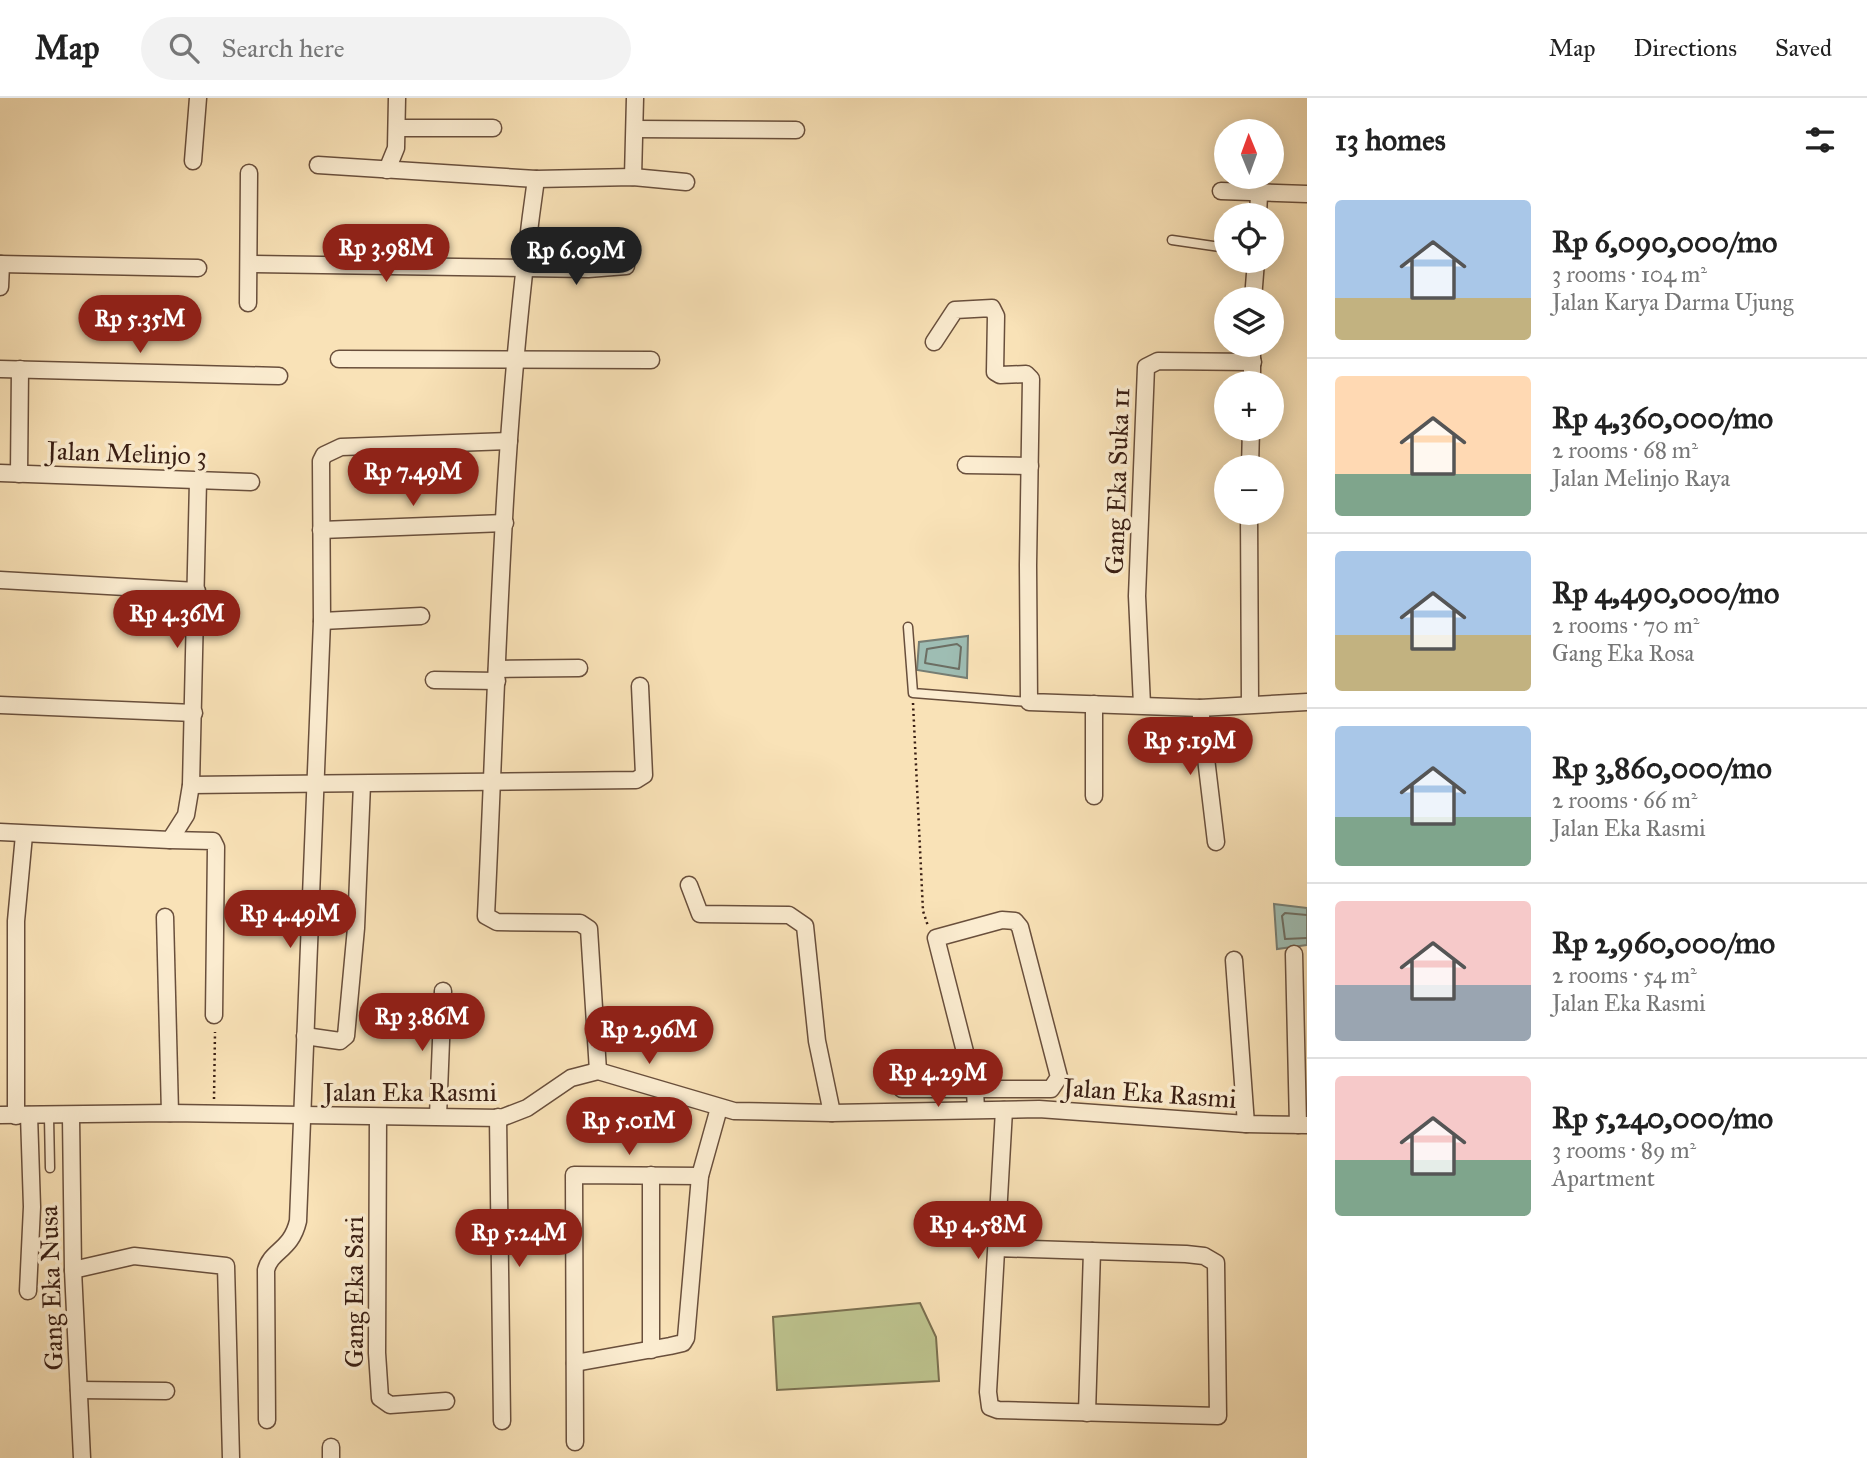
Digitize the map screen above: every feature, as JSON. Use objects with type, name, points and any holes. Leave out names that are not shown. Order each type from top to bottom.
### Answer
[{"type":"street","points":[[194,161],[198,98]]},
{"type":"street","points":[[387,170],[394,156],[397,98]]},
{"type":"street","points":[[633,177],[635,98]]},
{"type":"street","points":[[397,128],[493,128]]},
{"type":"street","points":[[635,129],[796,130]]},
{"type":"street","points":[[318,165],[536,179],[633,177],[686,182]]},
{"type":"street","points":[[248,303],[249,173]]},
{"type":"street","points":[[536,179],[523,267],[509,441],[486,916],[497,922],[580,923],[589,929],[598,1071]]},
{"type":"street","points":[[1221,191],[1259,195],[1307,194]]},
{"type":"street","points":[[1259,195],[1259,203]]},
{"type":"street","points":[[0,287],[1,264],[198,268]]},
{"type":"street","points":[[249,264],[599,269],[626,265]]},
{"type":"street","points":[[934,342],[955,310],[994,310],[995,372],[1000,375],[1026,374],[1031,379],[1029,702],[1200,708],[1307,702]]},
{"type":"street","points":[[339,359],[515,357],[651,360]]},
{"type":"street","points":[[1253,357],[1253,371]]},
{"type":"street","name":"Gang Eka Suka 11","points":[[1142,705],[1137,596],[1146,367],[1158,361],[1253,362]]},
{"type":"street","points":[[0,369],[279,376]]},
{"type":"street","points":[[19,474],[20,369]]},
{"type":"street","points":[[267,1420],[266,1270],[268,1261],[293,1239],[298,1221],[322,621],[320,468],[324,454],[331,450],[509,441]]},
{"type":"street","points":[[966,465],[1030,466]]},
{"type":"street","name":"Jalan Melinjo 3","points":[[0,473],[251,482]]},
{"type":"street","points":[[170,840],[187,815],[191,785],[198,481]]},
{"type":"street","points":[[321,530],[505,523]]},
{"type":"street","points":[[1249,525],[1250,704]]},
{"type":"street","points":[[0,580],[197,591]]},
{"type":"street","points":[[322,621],[421,616]]},
{"type":"street","points":[[434,680],[579,668]]},
{"type":"street","points":[[191,785],[640,778],[644,775],[640,686]]},
{"type":"street","points":[[1094,704],[1094,796]]},
{"type":"street","points":[[0,705],[194,713]]},
{"type":"street","points":[[1200,708],[1216,842]]},
{"type":"street","points":[[305,1037],[340,1041],[346,1036],[356,928],[362,784]]},
{"type":"street","points":[[0,832],[170,840],[203,838],[213,841],[216,847],[214,1015]]},
{"type":"street","points":[[24,835],[16,921],[15,1115],[32,1207],[28,1291]]},
{"type":"street","points":[[690,885],[700,914],[789,915],[805,926],[817,1041],[832,1113]]},
{"type":"street","points":[[165,917],[170,1113]]},
{"type":"street","points":[[902,1090],[975,1091],[1051,1089],[1057,1083],[1059,1077],[1042,1004],[1020,927],[1015,921],[1002,920],[936,938],[975,1091],[976,1109]]},
{"type":"street","points":[[1294,954],[1302,1125]]},
{"type":"street","points":[[1234,960],[1246,1124]]},
{"type":"street","points":[[438,1116],[443,991]]},
{"type":"street","name":"Jalan Eka Rasmi","points":[[15,1115],[71,1117],[213,1113],[302,1117],[498,1117],[527,1108],[571,1078],[598,1071],[719,1108],[832,1113],[976,1109],[1302,1125]]},
{"type":"street","points":[[575,1363],[682,1343],[688,1332],[700,1176],[719,1108]]},
{"type":"street","points":[[997,1248],[1186,1254],[1204,1256],[1216,1263],[1220,1415],[998,1410],[988,1405],[1004,1110]]},
{"type":"street","name":"Gang Eka Nusa","points":[[71,1117],[73,1270],[82,1458]]},
{"type":"street","name":"Gang Eka Sari","points":[[378,1117],[377,1353],[380,1398],[390,1405],[446,1401]]},
{"type":"street","points":[[498,1117],[502,1421]]},
{"type":"street","points":[[575,1442],[574,1175],[700,1176]]},
{"type":"street","points":[[650,1350],[651,1175]]},
{"type":"street","points":[[1087,1413],[1091,1251]]},
{"type":"street","points":[[73,1270],[134,1256],[226,1266],[231,1458]]},
{"type":"street","points":[[79,1390],[166,1391]]},
{"type":"lane","points":[[1172,240],[1214,246]]},
{"type":"lane","points":[[908,627],[913,693],[1029,702]]},
{"type":"lane","points":[[49,1117],[50,1168]]},
{"type":"path","points":[[913,693],[923,911],[936,938]]},
{"type":"path","points":[[213,1113],[215,1032]]},
{"type":"green space","points":[[920,1303],[936,1337],[939,1381],[777,1390],[773,1317]]},
{"type":"water","points":[[968,636],[967,678],[917,670],[919,642]]},
{"type":"water","points":[[1274,904],[1307,908],[1307,945],[1277,949]]}]
